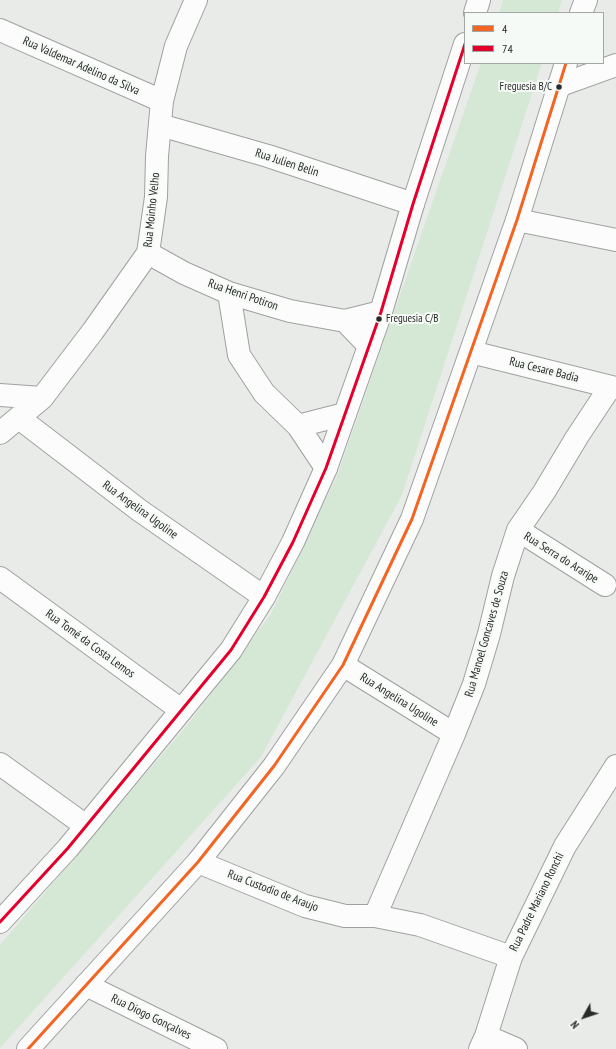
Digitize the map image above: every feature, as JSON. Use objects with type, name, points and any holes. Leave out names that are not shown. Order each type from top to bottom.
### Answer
[{"type":"street","name":"Rua Moinho Velho","points":[[0,434],[42,398],[93,331],[148,253],[156,197],[162,101],[176,46],[196,0]]},
{"type":"street","points":[[581,12],[586,0]]},
{"type":"street","name":"Rua Valdemar Adelino da Silva","points":[[0,30],[162,101]]},
{"type":"street","points":[[0,922],[68,848],[231,650],[264,597],[293,542],[326,468],[381,312],[413,204],[464,47]]},
{"type":"street","points":[[28,1049],[198,862],[274,766],[343,666],[412,519],[517,220],[566,64]]},
{"type":"street","points":[[558,86],[616,65]]},
{"type":"street","name":"Rua Julien Belin","points":[[160,125],[268,156],[413,204]]},
{"type":"street","points":[[517,220],[616,240]]},
{"type":"street","name":"Rua Henri Potiron","points":[[148,253],[184,273],[229,293],[290,311],[345,321],[381,312]]},
{"type":"street","points":[[229,293],[239,355],[264,393],[298,426],[326,468]]},
{"type":"street","points":[[345,321],[369,346]]},
{"type":"street","name":"Rua Cesare Badia","points":[[471,352],[613,387]]},
{"type":"street","name":"Rua Manoel Goncaves de Souza","points":[[375,916],[454,734],[474,684],[489,634],[503,576],[518,530],[544,492],[577,437],[613,387]]},
{"type":"street","points":[[0,395],[42,398]]},
{"type":"street","points":[[298,426],[345,414]]},
{"type":"street","name":"Rua Angelina Ugoline","points":[[19,418],[139,510],[264,597]]},
{"type":"street","name":"Rua Serra do Araripe","points":[[518,530],[605,585]]},
{"type":"street","name":"Rua Tomé da Costa Lemos","points":[[0,578],[181,710]]},
{"type":"street","name":"Rua Angelina Ugoline","points":[[343,666],[454,734]]},
{"type":"street","points":[[0,764],[86,826]]},
{"type":"street","name":"Rua Padre Mariano Ronchi","points":[[483,1043],[511,956],[565,846],[616,766]]},
{"type":"street","name":"Rua Custodio de Araujo","points":[[198,862],[305,906],[345,916],[375,916],[420,925],[511,956]]},
{"type":"street","name":"Rua Diogo Gonçalves","points":[[86,986],[216,1049]]},
{"type":"street","points":[[483,1043],[516,1049]]},
{"type":"green space","points":[[503,0],[562,0],[558,12],[499,12]]},
{"type":"green space","points":[[481,64],[542,64],[402,495],[261,757],[0,1048],[0,945],[189,723],[271,614],[337,476]]},
{"type":"transit line","name":"74","points":[[0,922],[68,848],[231,650],[264,597],[293,542],[326,468],[381,312],[413,204],[464,47]]},
{"type":"transit line","name":"4","points":[[28,1049],[198,862],[274,766],[343,665],[412,519],[517,220],[566,64]]},
{"type":"place","name":"Freguesia B/C","points":[[559,87]]},
{"type":"place","name":"Freguesia C/B","points":[[379,319]]}]
